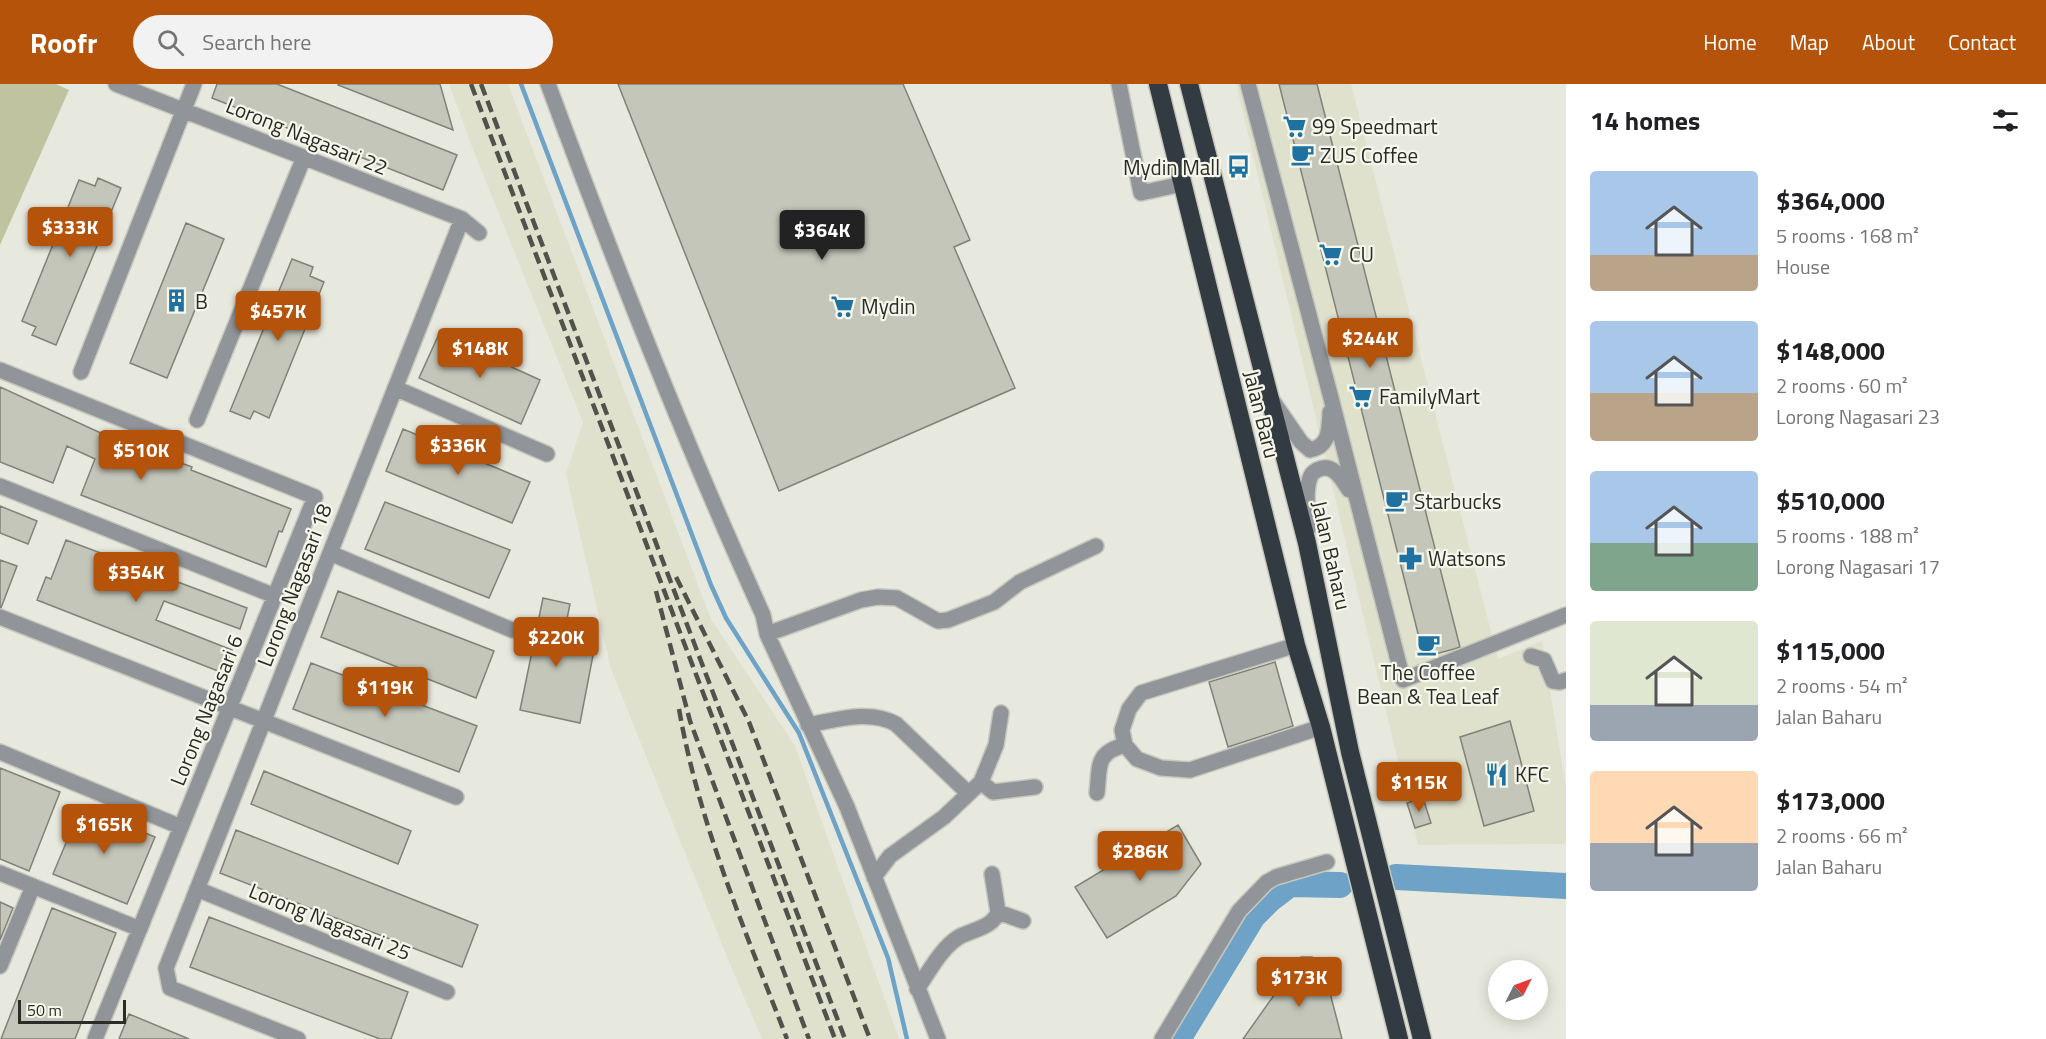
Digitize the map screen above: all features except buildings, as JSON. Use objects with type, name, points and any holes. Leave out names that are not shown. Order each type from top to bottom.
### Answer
[{"type":"highway","name":"Jalan Baru","points":[[1158,84],[1296,645],[1321,727],[1399,1039]]},
{"type":"highway","name":"Jalan Baharu","points":[[1189,84],[1307,543],[1350,752],[1422,1039]]},
{"type":"street","name":"Lorong Nagasari 22","points":[[116,84],[462,219],[479,233]]},
{"type":"street","points":[[81,372],[194,84]]},
{"type":"street","points":[[548,84],[625,287],[708,494],[763,615],[767,634],[847,807],[938,1039]]},
{"type":"street","points":[[1119,84],[1141,192],[1182,184]]},
{"type":"street","points":[[1248,84],[1403,680],[1566,615]]},
{"type":"street","points":[[197,420],[304,157]]},
{"type":"street","name":"Lorong Nagasari 18","points":[[298,1039],[170,988],[166,968],[462,219]]},
{"type":"street","name":"Lorong Nagasari 6","points":[[0,370],[315,496],[95,1039]]},
{"type":"street","points":[[395,388],[547,454]]},
{"type":"street","points":[[1271,397],[1301,442],[1310,450],[1319,448],[1324,442],[1329,428],[1331,398]]},
{"type":"street","points":[[1307,543],[1309,480],[1314,472],[1324,468],[1332,470],[1340,476],[1357,503]]},
{"type":"street","points":[[0,486],[275,596]]},
{"type":"street","points":[[767,634],[861,600],[878,597],[897,598],[938,621],[948,620],[994,602],[1020,582],[1096,546]]},
{"type":"street","points":[[330,553],[512,630]]},
{"type":"street","points":[[0,617],[456,797]]},
{"type":"street","points":[[1296,645],[1141,693],[1128,709],[1122,730],[1125,745],[1137,759],[1161,768],[1190,770],[1321,727]]},
{"type":"street","points":[[1531,656],[1544,660],[1553,681],[1566,681]]},
{"type":"street","points":[[874,877],[890,855],[944,817],[981,782],[996,745],[1001,713]]},
{"type":"street","points":[[808,725],[845,718],[877,716],[887,719],[896,724],[968,793]]},
{"type":"street","points":[[1097,793],[1101,759],[1111,749],[1125,745]]},
{"type":"street","points":[[0,752],[181,826]]},
{"type":"street","points":[[981,782],[993,792],[1035,787]]},
{"type":"street","points":[[1162,1039],[1239,911],[1267,882],[1276,877],[1328,862]]},
{"type":"street","points":[[0,873],[140,929]]},
{"type":"street","points":[[917,989],[946,949],[958,938],[988,924],[996,917],[998,912],[992,874]]},
{"type":"street","points":[[0,966],[33,886]]},
{"type":"street","name":"Lorong Nagasari 25","points":[[197,889],[447,992]]},
{"type":"street","points":[[998,912],[1023,921]]},
{"type":"shaded area","points":[[449,84],[508,84],[711,619],[795,746],[899,1039],[762,1039],[611,669],[566,474],[583,422],[472,147]]},
{"type":"shaded area","points":[[1236,84],[1351,84],[1498,659],[1542,641],[1566,787],[1566,844],[1418,845]]},
{"type":"green space","points":[[0,84],[56,84],[69,90],[0,245]]},
{"type":"waterway","points":[[521,84],[711,585],[726,618],[799,733],[888,958],[907,1039]]},
{"type":"waterway","points":[[1396,877],[1566,886]]},
{"type":"waterway","points":[[1178,1039],[1253,916],[1269,900],[1290,884],[1340,885]]},
{"type":"railway","points":[[471,84],[835,1039]]},
{"type":"railway","points":[[481,84],[845,1039]]},
{"type":"railway","points":[[676,577],[749,722],[870,1039]]},
{"type":"railway","points":[[656,591],[690,721],[809,1039]]},
{"type":"railway","points":[[679,709],[698,794],[711,835],[787,1039]]},
{"type":"place","name":"99 Speedmart","points":[[1294,126]]},
{"type":"place","name":"ZUS Coffee","points":[[1302,155]]},
{"type":"place","name":"Mydin Mall","points":[[1238,167]]},
{"type":"place","name":"CU","points":[[1331,254]]},
{"type":"place","name":"B","points":[[177,301]]},
{"type":"place","name":"Mydin","points":[[843,306]]},
{"type":"place","name":"FamilyMart","points":[[1361,396]]},
{"type":"place","name":"Starbucks","points":[[1396,501]]},
{"type":"place","name":"Watsons","points":[[1410,558]]},
{"type":"place","name":"The Coffee Bean & Tea Leaf","points":[[1428,644]]},
{"type":"place","name":"KFC","points":[[1497,774]]}]
